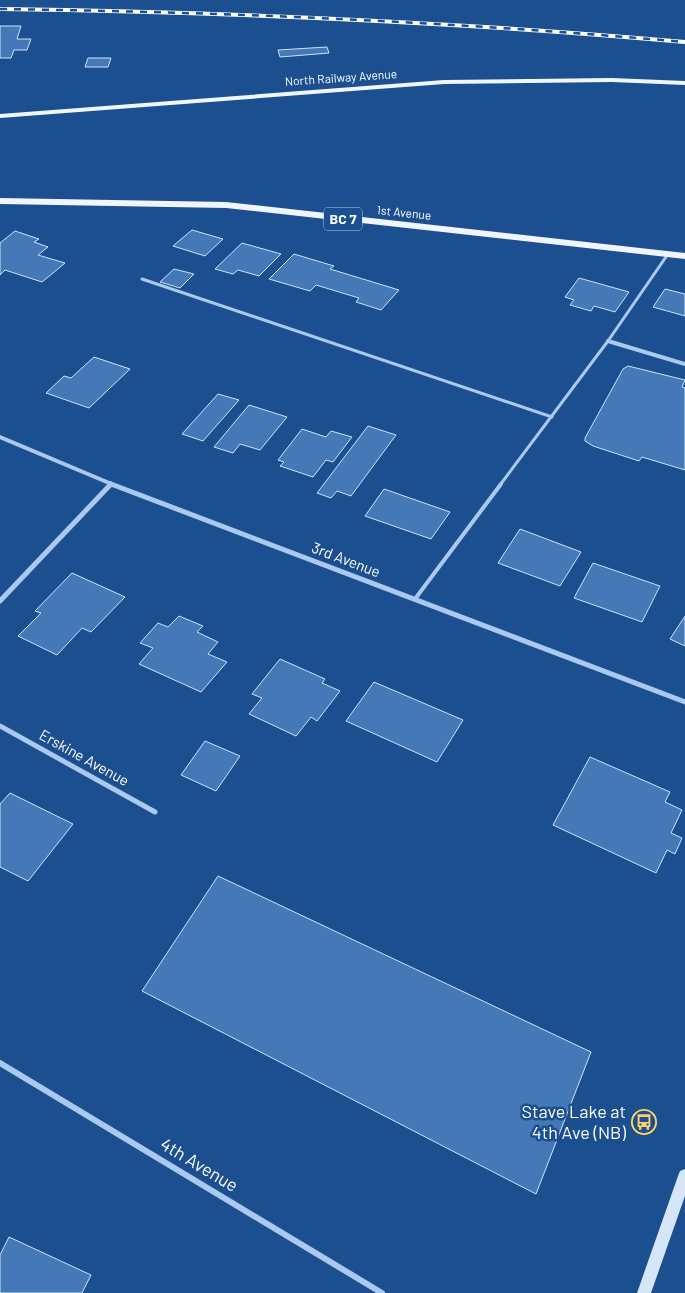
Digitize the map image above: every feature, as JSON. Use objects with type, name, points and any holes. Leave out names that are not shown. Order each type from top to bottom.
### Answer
[{"type":"main road","name":"North Railway Avenue","points":[[0,116],[444,82],[612,80],[685,83]]},
{"type":"main road","name":"1st Avenue","points":[[0,201],[226,205],[685,256]]},
{"type":"main road","points":[[644,1293],[685,1176]]},
{"type":"street","points":[[608,341],[685,364]]},
{"type":"street","name":"3rd Avenue","points":[[0,437],[111,484],[685,702]]},
{"type":"street","points":[[0,601],[111,484]]},
{"type":"street","name":"Erskine Avenue","points":[[0,726],[155,812]]},
{"type":"street","name":"4th Avenue","points":[[0,1063],[382,1293]]},
{"type":"lane","points":[[415,600],[608,341],[668,254]]},
{"type":"lane","points":[[142,279],[552,416]]},
{"type":"building","points":[[0,26],[21,26],[17,39],[31,39],[27,50],[14,50],[11,58],[0,58]]},
{"type":"building","points":[[327,47],[329,53],[280,57],[278,50]]},
{"type":"building","points":[[88,58],[111,58],[108,67],[85,67]]},
{"type":"building","points":[[192,230],[223,239],[205,256],[173,246]]},
{"type":"building","points":[[15,231],[39,239],[34,242],[48,247],[38,255],[65,263],[42,282],[5,270],[0,275],[0,243]]},
{"type":"building","points":[[242,243],[281,254],[259,276],[238,270],[233,274],[215,269]]},
{"type":"building","points":[[294,254],[334,266],[330,269],[399,290],[381,310],[356,302],[359,298],[316,285],[310,291],[269,279]]},
{"type":"building","points":[[174,269],[194,274],[180,288],[160,282]]},
{"type":"building","points":[[579,278],[629,292],[615,312],[594,306],[591,311],[570,305],[574,300],[565,297]]},
{"type":"building","points":[[665,289],[685,294],[685,316],[653,307]]},
{"type":"building","points":[[94,357],[130,369],[89,408],[46,393],[64,376],[71,378]]},
{"type":"building","points":[[628,366],[685,380],[682,387],[685,388],[685,470],[642,457],[639,461],[593,446],[585,441],[623,369]]},
{"type":"building","points":[[218,394],[239,400],[203,441],[182,434]]},
{"type":"building","points":[[249,405],[287,417],[260,450],[240,444],[233,453],[214,447]]},
{"type":"building","points":[[368,426],[396,435],[351,496],[337,491],[331,498],[317,493]]},
{"type":"building","points":[[302,429],[326,437],[331,431],[352,437],[333,462],[326,460],[313,477],[280,466],[284,462],[278,460]]},
{"type":"building","points":[[384,489],[450,512],[431,539],[365,516]]},
{"type":"building","points":[[520,529],[581,552],[560,586],[498,563]]},
{"type":"building","points":[[593,563],[660,586],[642,622],[574,598]]},
{"type":"building","points":[[72,573],[125,597],[91,632],[82,628],[57,655],[18,636],[41,613],[35,611]]},
{"type":"building","points":[[179,616],[203,626],[197,632],[218,642],[208,654],[227,662],[201,692],[139,664],[153,648],[140,643],[158,623],[168,627]]},
{"type":"building","points":[[685,616],[685,646],[670,639]]},
{"type":"building","points":[[280,659],[325,679],[322,683],[340,691],[317,721],[311,717],[296,736],[249,714],[262,698],[252,694]]},
{"type":"building","points":[[374,682],[463,720],[437,762],[346,721]]},
{"type":"building","points":[[205,741],[240,756],[216,791],[181,775]]},
{"type":"building","points":[[590,757],[670,792],[665,802],[682,810],[671,833],[682,838],[675,854],[667,850],[656,873],[553,825]]},
{"type":"building","points":[[10,793],[73,824],[28,881],[0,867],[0,804]]},
{"type":"building","points":[[218,876],[591,1052],[536,1194],[142,991]]},
{"type":"building","points":[[9,1237],[91,1275],[82,1293],[0,1293],[0,1255]]},
{"type":"railway","points":[[0,9],[343,19],[685,42]]},
{"type":"place","name":"Stave Lake at 4th Ave (NB)","points":[[644,1122]]}]
